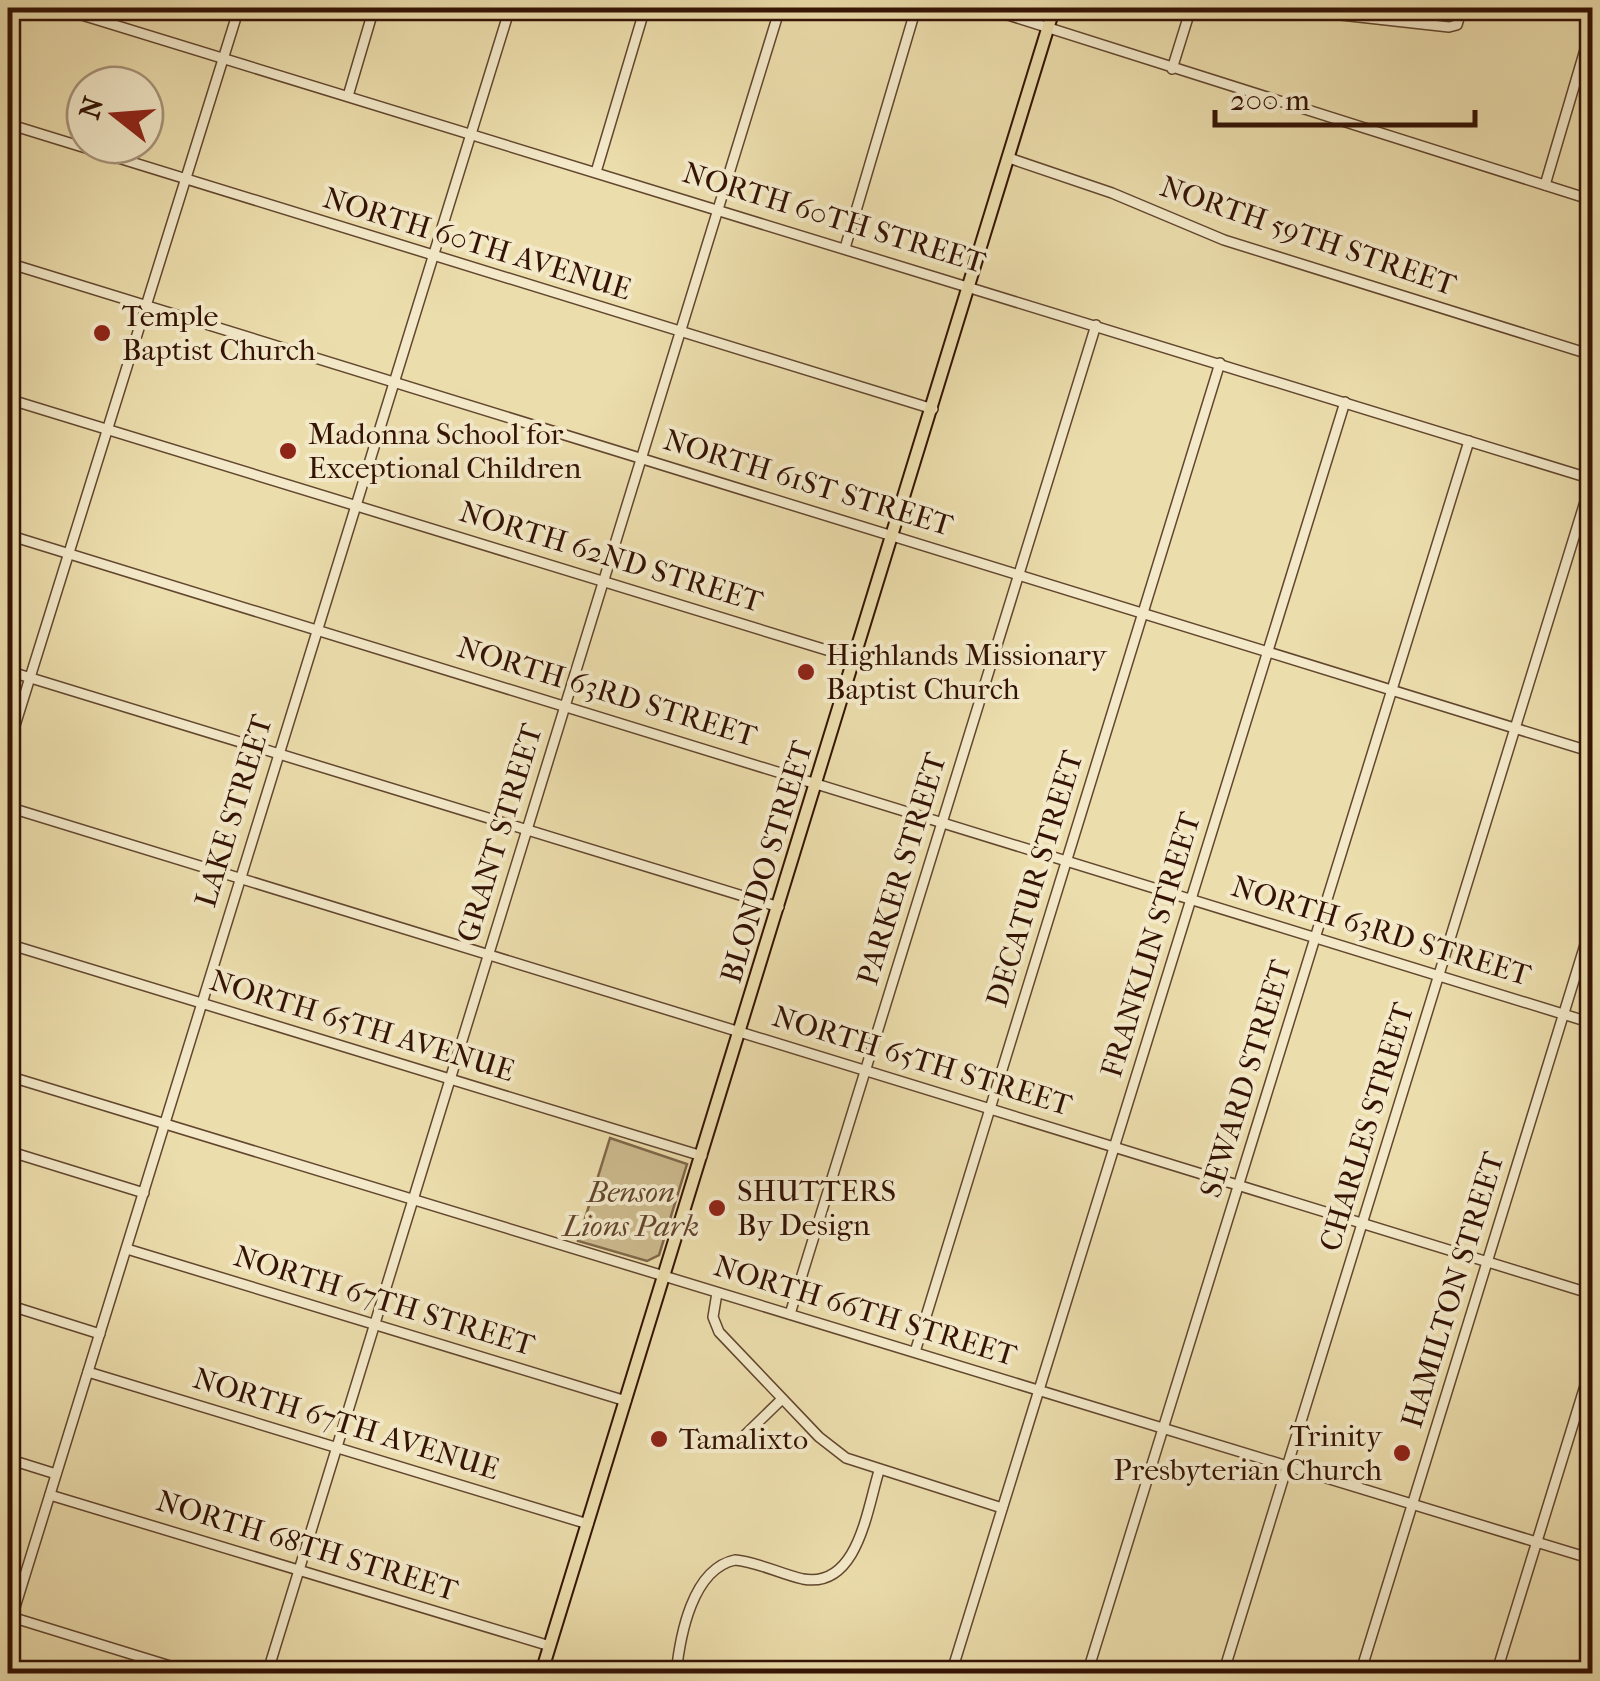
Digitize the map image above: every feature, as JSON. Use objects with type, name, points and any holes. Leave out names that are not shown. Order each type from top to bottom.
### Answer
[{"type":"main road","name":"BLONDO STREET","points":[[542,1674],[1054,8]]},
{"type":"street","name":"NORTH 60TH STREET","points":[[59,8],[1592,479]]},
{"type":"street","points":[[100,20],[104,8]]},
{"type":"street","points":[[8,748],[239,8]]},
{"type":"street","points":[[348,96],[374,8]]},
{"type":"street","name":"LAKE STREET","points":[[8,1630],[510,8]]},
{"type":"street","points":[[596,172],[645,8]]},
{"type":"street","name":"GRANT STREET","points":[[267,1674],[780,8]]},
{"type":"street","points":[[844,248],[916,8]]},
{"type":"street","points":[[986,8],[1592,200]]},
{"type":"street","points":[[1172,69],[1191,8]]},
{"type":"street","points":[[1330,9],[1457,26],[1462,8]]},
{"type":"street","points":[[1545,185],[1592,26]]},
{"type":"street","name":"NORTH 60TH AVENUE","points":[[8,124],[933,410]]},
{"type":"street","name":"NORTH 59TH STREET","points":[[1009,158],[1112,192],[1224,240],[1592,356]]},
{"type":"street","name":"NORTH 61ST STREET","points":[[8,263],[1592,752]]},
{"type":"street","name":"PARKER STREET","points":[[790,1314],[1096,324]]},
{"type":"street","name":"DECATUR STREET","points":[[915,1352],[1220,363]]},
{"type":"street","name":"NORTH 62ND STREET","points":[[8,399],[856,659]]},
{"type":"street","name":"FRANKLIN STREET","points":[[951,1674],[1345,402]]},
{"type":"street","name":"SEWARD STREET","points":[[1087,1674],[1469,441]]},
{"type":"street","name":"CHARLES STREET","points":[[1222,1674],[1592,479]]},
{"type":"street","name":"NORTH 63RD STREET","points":[[8,535],[1592,1023]]},
{"type":"street","points":[[8,671],[779,907]]},
{"type":"street","name":"NORTH 65TH STREET","points":[[8,807],[1592,1294]]},
{"type":"street","name":"HAMILTON STREET","points":[[1360,1674],[1592,922]]},
{"type":"street","name":"NORTH 65TH AVENUE","points":[[8,944],[702,1156]]},
{"type":"street","name":"NORTH 66TH STREET","points":[[8,1076],[1592,1560]]},
{"type":"street","points":[[8,1150],[144,1193]]},
{"type":"street","name":"NORTH 67TH STREET","points":[[126,1249],[626,1401]]},
{"type":"street","points":[[718,1293],[714,1324],[836,1451],[879,1471],[1002,1508]]},
{"type":"street","points":[[8,1305],[100,1334]]},
{"type":"street","points":[[1496,1674],[1592,1363]]},
{"type":"street","name":"NORTH 67TH AVENUE","points":[[88,1372],[588,1524]]},
{"type":"street","points":[[744,1435],[782,1399]]},
{"type":"street","points":[[8,1460],[56,1474]]},
{"type":"street","points":[[676,1674],[698,1589],[707,1574],[735,1560],[806,1580],[834,1575],[854,1551],[879,1471]]},
{"type":"street","name":"NORTH 68TH STREET","points":[[50,1494],[550,1646]]},
{"type":"street","points":[[10,1617],[196,1674]]},
{"type":"green space","name":"Benson Lions Park","points":[[610,1138],[687,1164],[659,1255],[647,1261],[578,1241]]},
{"type":"place","name":"Temple Baptist Church","points":[[102,333]]},
{"type":"place","name":"Madonna School for Exceptional Children","points":[[288,451]]},
{"type":"place","name":"Highlands Missionary Baptist Church","points":[[806,672]]},
{"type":"place","name":"SHUTTERS By Design","points":[[717,1208]]},
{"type":"place","name":"Tamalixto","points":[[659,1439]]},
{"type":"place","name":"Trinity Presbyterian Church","points":[[1402,1453]]}]
